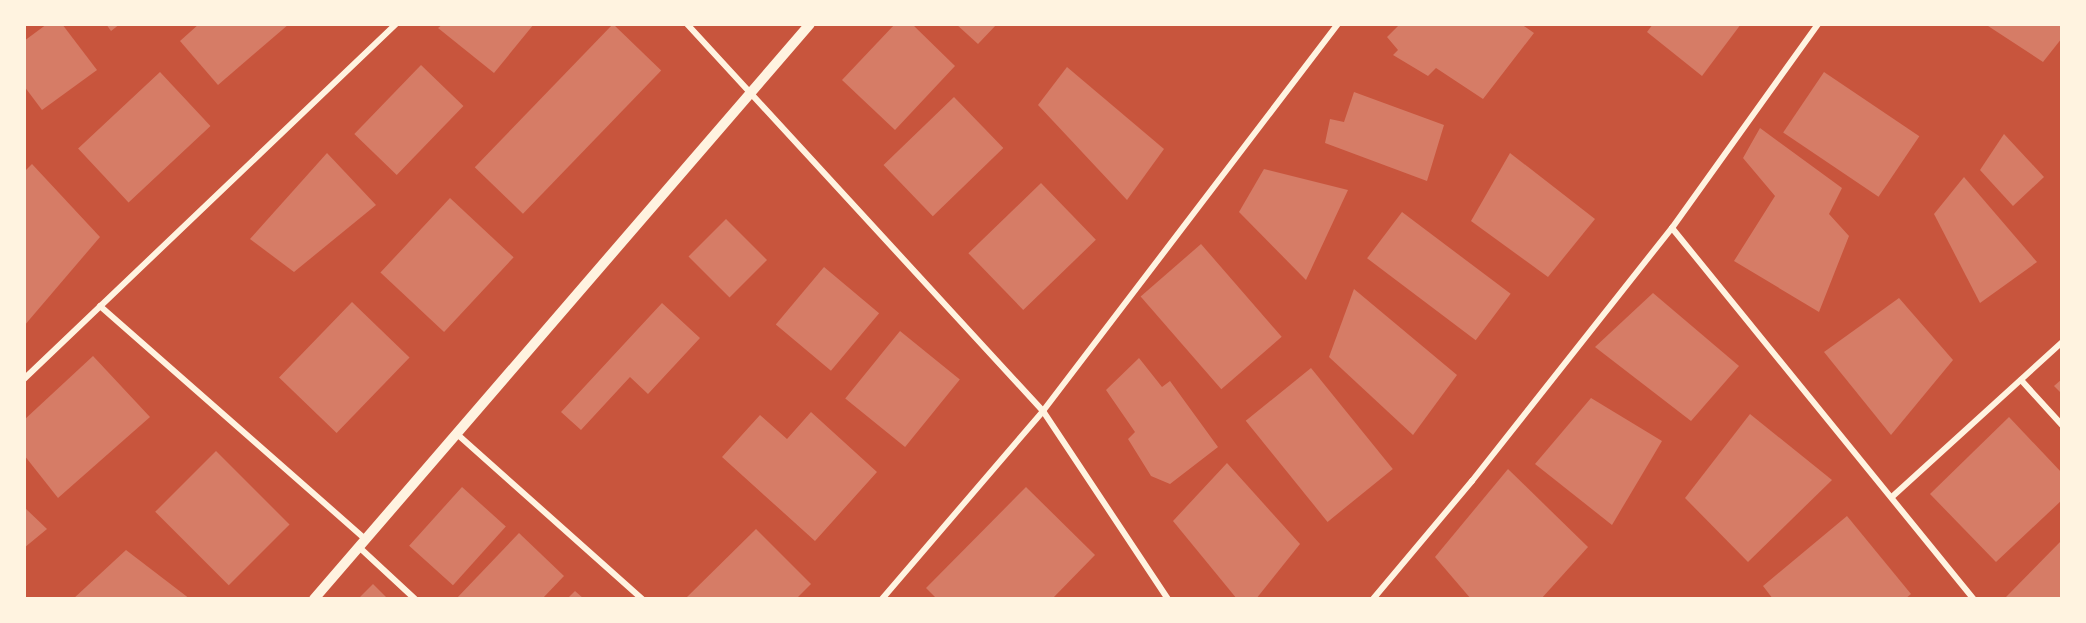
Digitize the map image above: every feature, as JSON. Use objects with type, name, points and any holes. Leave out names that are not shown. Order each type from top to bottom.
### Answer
[{"type":"street","points":[[24,379],[396,24]]},
{"type":"street","points":[[687,24],[1043,411],[1168,599]]},
{"type":"street","points":[[314,599],[753,94],[810,24]]},
{"type":"street","points":[[882,599],[1043,411],[1338,24]]},
{"type":"street","points":[[1373,599],[1472,481],[1672,228],[1818,24]]},
{"type":"street","points":[[1672,228],[1893,496],[1974,599]]},
{"type":"street","points":[[100,306],[363,544],[415,599]]},
{"type":"street","points":[[1893,496],[2062,342]]},
{"type":"street","points":[[2021,380],[2062,424]]},
{"type":"street","points":[[457,434],[642,599]]},
{"type":"building","points":[[47,24],[62,24],[97,70],[42,110],[24,86],[24,41]]},
{"type":"building","points":[[106,24],[120,24],[111,31]]},
{"type":"building","points":[[199,24],[289,24],[218,85],[180,41]]},
{"type":"building","points":[[443,24],[534,24],[494,73],[438,28]]},
{"type":"building","points":[[613,24],[661,71],[523,214],[475,167]]},
{"type":"building","points":[[895,24],[912,24],[955,66],[895,130],[842,80]]},
{"type":"building","points":[[956,24],[997,24],[978,44]]},
{"type":"building","points":[[1400,24],[1521,24],[1534,33],[1483,99],[1436,68],[1428,76],[1393,55],[1398,50],[1387,37]]},
{"type":"building","points":[[1653,24],[1741,24],[1702,76],[1647,32]]},
{"type":"building","points":[[1985,24],[2062,24],[2062,38],[2043,62]]},
{"type":"building","points":[[421,65],[463,106],[397,175],[354,134]]},
{"type":"building","points":[[1067,67],[1164,149],[1127,200],[1038,105]]},
{"type":"building","points":[[160,72],[210,126],[129,203],[78,148]]},
{"type":"building","points":[[1824,72],[1919,136],[1879,197],[1783,133]]},
{"type":"building","points":[[1354,92],[1444,125],[1427,181],[1325,143],[1330,119],[1344,122]]},
{"type":"building","points":[[954,97],[1003,148],[933,216],[884,165]]},
{"type":"building","points":[[1760,128],[1842,188],[1829,214],[1849,236],[1819,312],[1734,261],[1775,196],[1743,158]]},
{"type":"building","points":[[2004,134],[2044,177],[2013,206],[1980,170]]},
{"type":"building","points":[[327,153],[376,205],[294,272],[250,239]]},
{"type":"building","points":[[1510,153],[1595,219],[1548,277],[1471,221]]},
{"type":"building","points":[[32,164],[100,237],[24,326],[24,172]]},
{"type":"building","points":[[1264,169],[1348,190],[1306,280],[1239,212]]},
{"type":"building","points":[[1964,177],[2037,262],[1980,303],[1934,214]]},
{"type":"building","points":[[1041,183],[1096,240],[1023,310],[968,253]]},
{"type":"building","points":[[450,198],[514,257],[444,332],[380,273]]},
{"type":"building","points":[[1402,212],[1511,294],[1476,340],[1367,258]]},
{"type":"building","points":[[726,219],[767,260],[730,297],[689,256]]},
{"type":"building","points":[[1201,244],[1282,337],[1221,389],[1141,296]]},
{"type":"building","points":[[824,267],[879,313],[831,371],[776,324]]},
{"type":"building","points":[[1354,289],[1457,375],[1413,435],[1329,357]]},
{"type":"building","points":[[1653,293],[1739,366],[1691,421],[1595,347]]},
{"type":"building","points":[[1899,298],[1953,360],[1891,435],[1824,352]]},
{"type":"building","points":[[352,302],[410,358],[337,433],[279,378]]},
{"type":"building","points":[[662,303],[700,338],[648,394],[630,377],[581,430],[561,412]]},
{"type":"building","points":[[900,331],[960,379],[905,447],[845,399]]},
{"type":"building","points":[[93,356],[150,417],[58,498],[24,455],[24,420]]},
{"type":"building","points":[[1139,358],[1162,387],[1170,381],[1218,447],[1170,484],[1151,476],[1128,439],[1135,432],[1106,390]]},
{"type":"building","points":[[1311,368],[1393,469],[1328,522],[1246,421]]},
{"type":"building","points":[[2062,379],[2062,394],[2054,386]]},
{"type":"building","points":[[1591,398],[1662,441],[1612,525],[1535,464]]},
{"type":"building","points":[[811,412],[877,472],[815,541],[722,457],[760,415],[787,439]]},
{"type":"building","points":[[1750,414],[1832,480],[1748,562],[1685,498]]},
{"type":"building","points":[[2009,417],[2062,473],[2062,500],[1996,562],[1930,494]]},
{"type":"building","points":[[216,451],[290,525],[229,585],[155,512]]},
{"type":"building","points":[[1227,463],[1300,544],[1256,599],[1237,599],[1173,521]]},
{"type":"building","points":[[1508,469],[1588,547],[1541,599],[1471,599],[1435,557]]},
{"type":"building","points":[[462,487],[506,526],[453,585],[409,546]]},
{"type":"building","points":[[1026,487],[1095,555],[1052,599],[937,599],[926,588]]},
{"type":"building","points":[[24,507],[47,529],[24,548]]},
{"type":"building","points":[[1847,516],[1911,594],[1905,599],[1773,599],[1763,586]]},
{"type":"building","points":[[756,529],[811,584],[796,599],[685,599]]},
{"type":"building","points":[[519,533],[564,576],[542,599],[456,599]]},
{"type":"building","points":[[2062,540],[2062,599],[2008,599],[2006,597]]},
{"type":"building","points":[[126,550],[190,599],[73,599]]},
{"type":"building","points":[[373,584],[388,599],[358,599]]},
{"type":"building","points":[[575,591],[584,599],[567,599]]}]
